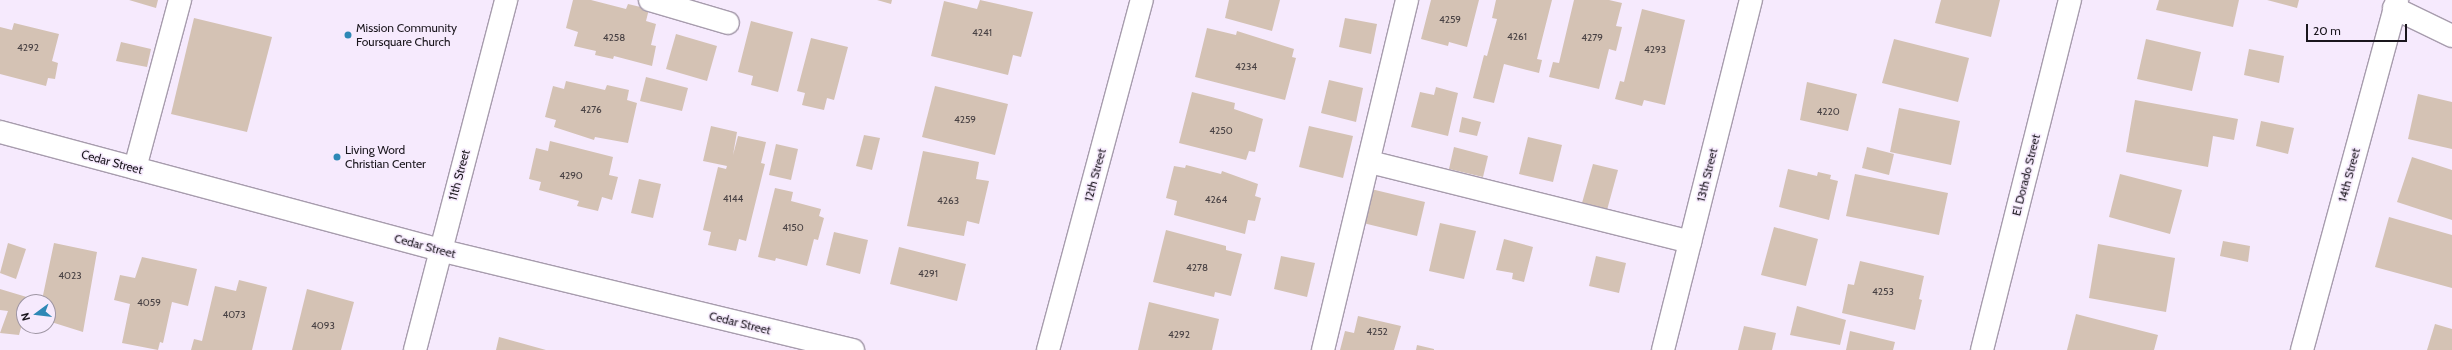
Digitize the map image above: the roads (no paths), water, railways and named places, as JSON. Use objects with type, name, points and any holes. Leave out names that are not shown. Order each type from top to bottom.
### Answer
[{"type":"street","points":[[135,168],[180,0]]},
{"type":"street","name":"11th Street","points":[[415,350],[439,250],[506,0]]},
{"type":"street","points":[[650,0],[728,23]]},
{"type":"street","name":"12th Street","points":[[1048,350],[1142,0]]},
{"type":"street","points":[[1323,350],[1370,162],[1408,0]]},
{"type":"street","name":"13th Street","points":[[1663,350],[1751,0]]},
{"type":"street","name":"El Dorado Street","points":[[1982,350],[2070,0]]},
{"type":"street","points":[[2396,4],[2452,36]]},
{"type":"street","name":"14th Street","points":[[2302,350],[2396,4]]},
{"type":"street","name":"Cedar Street","points":[[0,132],[439,250],[853,350]]},
{"type":"street","points":[[1370,162],[1690,242]]},
{"type":"place","name":"Mission Community Foursquare Church","points":[[348,35]]},
{"type":"place","name":"Living Word Christian Center","points":[[337,157]]}]
